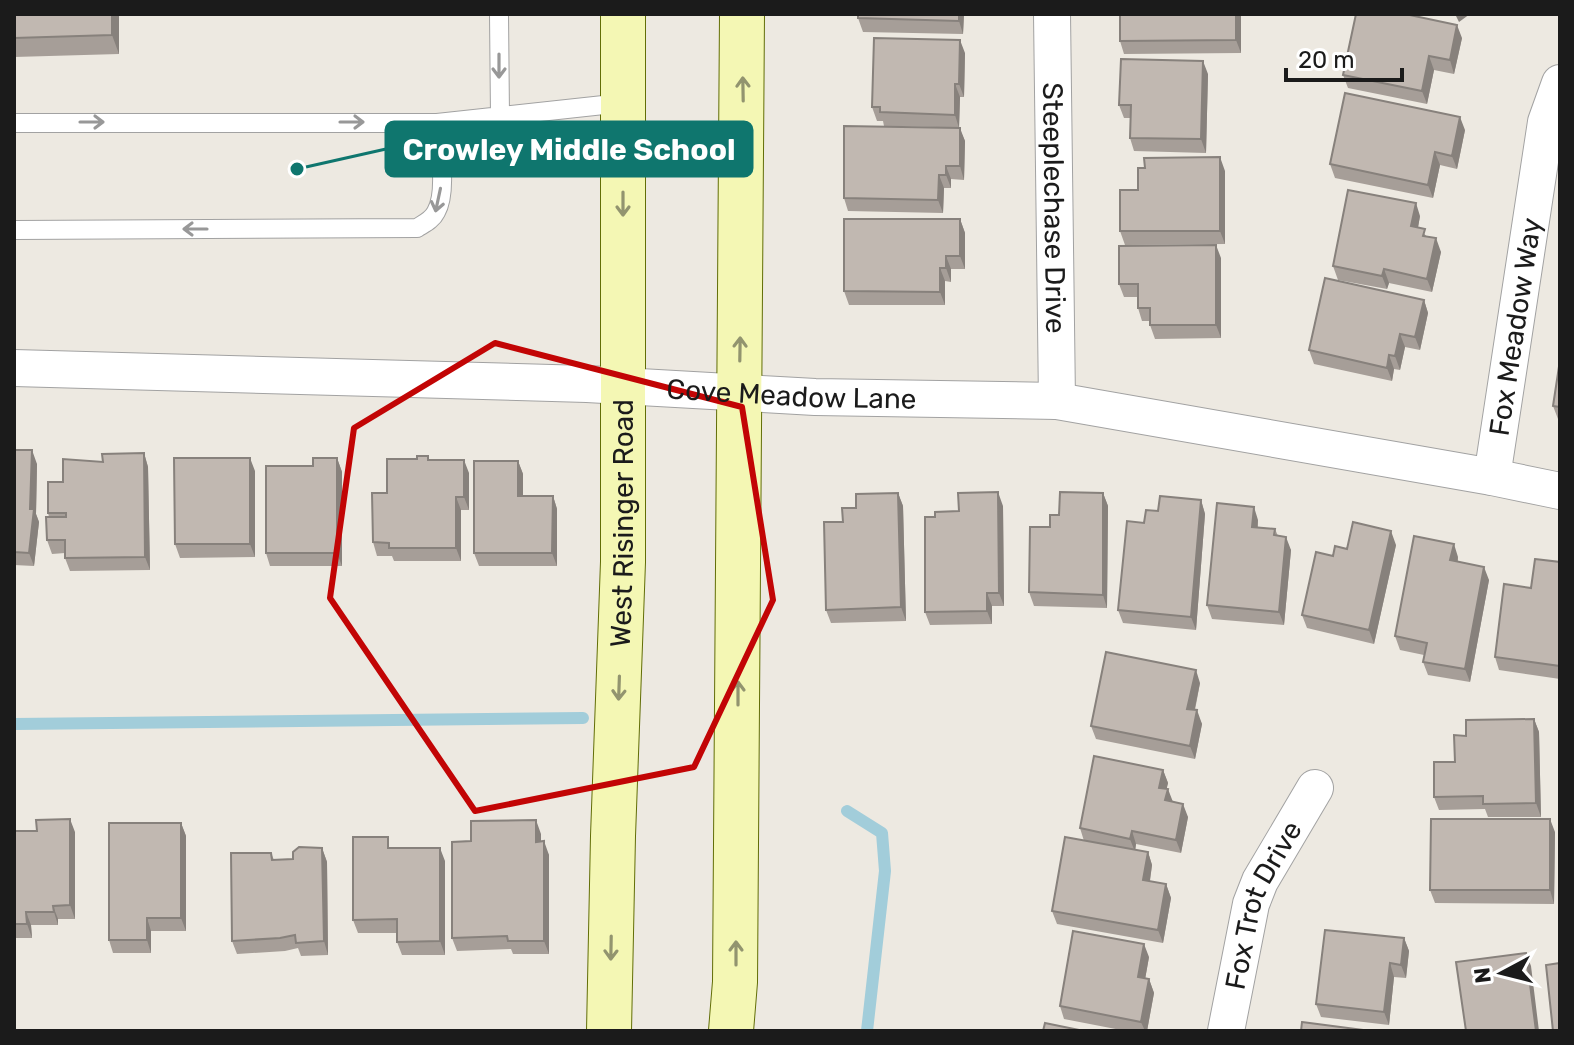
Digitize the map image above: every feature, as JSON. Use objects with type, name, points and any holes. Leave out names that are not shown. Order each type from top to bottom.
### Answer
[{"type":"main road","name":"West Risinger Road","points":[[609,1031],[623,562],[623,14]]},
{"type":"main road","points":[[731,1031],[735,982],[742,14]]},
{"type":"street","name":"Steeplechase Drive","points":[[1052,14],[1057,401]]},
{"type":"street","name":"Fox Meadow Way","points":[[1492,477],[1546,122],[1560,83]]},
{"type":"street","name":"Cove Meadow Lane","points":[[14,368],[622,386],[815,397],[1057,401],[1560,491]]},
{"type":"street","name":"Fox Trot Drive","points":[[1226,1031],[1251,904],[1260,881],[1315,788]]},
{"type":"lane","points":[[499,14],[500,117]]},
{"type":"lane","points":[[14,123],[437,123],[623,103]]},
{"type":"lane","points":[[14,230],[417,228],[430,220],[438,209],[441,173],[437,123]]},
{"type":"highlighted area","points":[[495,343],[742,407],[773,600],[694,767],[475,811],[330,598],[354,428]]},
{"type":"building","points":[[14,14],[112,14],[112,35],[14,38]]},
{"type":"building","points":[[858,14],[959,14],[959,21],[858,18]]},
{"type":"building","points":[[1120,14],[1236,14],[1236,40],[1120,41]]},
{"type":"building","points":[[1356,14],[1405,14],[1457,25],[1450,60],[1429,56],[1422,91],[1343,75]]},
{"type":"building","points":[[874,38],[960,40],[955,115],[880,112],[880,107],[872,107]]},
{"type":"building","points":[[1121,59],[1203,61],[1201,139],[1130,138],[1131,105],[1119,105]]},
{"type":"building","points":[[1345,93],[1460,117],[1452,156],[1435,152],[1428,185],[1330,164]]},
{"type":"building","points":[[844,126],[960,128],[960,166],[946,166],[946,175],[939,175],[938,200],[844,198]]},
{"type":"building","points":[[1220,157],[1220,231],[1120,231],[1120,190],[1138,190],[1138,168],[1145,168],[1144,158]]},
{"type":"building","points":[[1348,190],[1416,203],[1411,226],[1425,229],[1423,236],[1436,238],[1427,279],[1384,269],[1382,276],[1333,266]]},
{"type":"building","points":[[844,219],[960,219],[960,256],[946,256],[946,268],[940,268],[940,292],[844,291]]},
{"type":"building","points":[[1216,245],[1216,325],[1150,325],[1150,308],[1138,308],[1138,284],[1119,284],[1119,246]]},
{"type":"building","points":[[1325,278],[1424,300],[1415,337],[1400,334],[1395,356],[1389,355],[1387,368],[1309,350]]},
{"type":"building","points":[[1560,360],[1560,407],[1553,406]]},
{"type":"building","points":[[14,450],[32,450],[30,509],[34,509],[29,553],[14,552]]},
{"type":"building","points":[[144,453],[145,557],[65,558],[65,540],[47,540],[46,517],[66,517],[66,513],[48,513],[48,482],[63,482],[63,459],[103,462],[102,454]]},
{"type":"building","points":[[417,456],[428,456],[428,460],[464,460],[464,497],[456,497],[456,548],[389,548],[389,543],[373,542],[372,493],[387,493],[387,459],[417,459]]},
{"type":"building","points":[[174,458],[250,458],[250,544],[175,544]]},
{"type":"building","points":[[313,458],[337,458],[337,553],[266,553],[266,466],[313,466]]},
{"type":"building","points":[[474,461],[518,461],[518,496],[553,496],[552,553],[474,553]]},
{"type":"building","points":[[998,492],[999,593],[987,593],[987,611],[925,612],[925,517],[935,517],[935,512],[959,511],[958,493]]},
{"type":"building","points":[[1060,492],[1103,493],[1103,595],[1029,592],[1030,527],[1050,527],[1050,515],[1059,515]]},
{"type":"building","points":[[898,493],[901,607],[826,610],[824,522],[843,522],[842,508],[856,508],[856,494]]},
{"type":"building","points":[[1160,496],[1201,500],[1191,617],[1118,610],[1127,521],[1144,523],[1146,510],[1158,511]]},
{"type":"building","points":[[1217,503],[1254,507],[1252,527],[1275,529],[1274,535],[1286,537],[1279,612],[1207,605]]},
{"type":"building","points":[[1353,522],[1391,531],[1369,630],[1302,615],[1316,552],[1333,556],[1335,546],[1347,549]]},
{"type":"building","points":[[1414,536],[1454,544],[1450,560],[1484,567],[1465,669],[1423,662],[1427,643],[1395,636]]},
{"type":"building","points":[[1535,559],[1560,562],[1560,666],[1495,657],[1504,584],[1531,588]]},
{"type":"building","points":[[1106,652],[1196,670],[1187,709],[1197,710],[1190,746],[1091,726]]},
{"type":"building","points":[[1534,719],[1536,803],[1483,804],[1483,796],[1434,797],[1434,762],[1455,762],[1454,735],[1466,736],[1466,720]]},
{"type":"building","points":[[1094,756],[1163,770],[1159,788],[1168,789],[1165,800],[1183,804],[1176,840],[1132,831],[1130,839],[1080,828]]},
{"type":"building","points":[[70,819],[70,905],[53,906],[54,912],[26,912],[27,924],[14,924],[14,831],[37,831],[36,820]]},
{"type":"building","points":[[1431,819],[1550,819],[1550,890],[1430,890]]},
{"type":"building","points":[[536,820],[536,842],[544,841],[544,941],[508,941],[507,936],[452,938],[452,842],[471,841],[471,821]]},
{"type":"building","points":[[109,823],[181,823],[181,918],[147,918],[147,940],[109,940]]},
{"type":"building","points":[[353,837],[388,837],[388,848],[440,848],[440,941],[397,942],[397,919],[353,920]]},
{"type":"building","points":[[1065,837],[1148,852],[1143,880],[1166,884],[1158,930],[1052,911]]},
{"type":"building","points":[[299,847],[322,848],[324,941],[296,943],[295,935],[232,941],[231,853],[271,853],[272,860],[293,859],[293,852]]},
{"type":"building","points":[[1325,930],[1404,938],[1401,965],[1390,963],[1384,1012],[1316,1004]]},
{"type":"building","points":[[1073,931],[1144,944],[1138,977],[1149,979],[1141,1022],[1060,1006]]},
{"type":"building","points":[[1526,953],[1536,1031],[1466,1031],[1456,962]]},
{"type":"building","points":[[1560,963],[1560,1030],[1553,1031],[1546,965]]},
{"type":"building","points":[[1302,1022],[1371,1031],[1301,1031]]},
{"type":"building","points":[[1045,1023],[1084,1031],[1043,1031]]},
{"type":"waterway","points":[[14,724],[583,718]]},
{"type":"waterway","points":[[847,811],[882,833],[885,871],[867,1031]]},
{"type":"place","name":"Crowley Middle School","points":[[297,169]]}]
